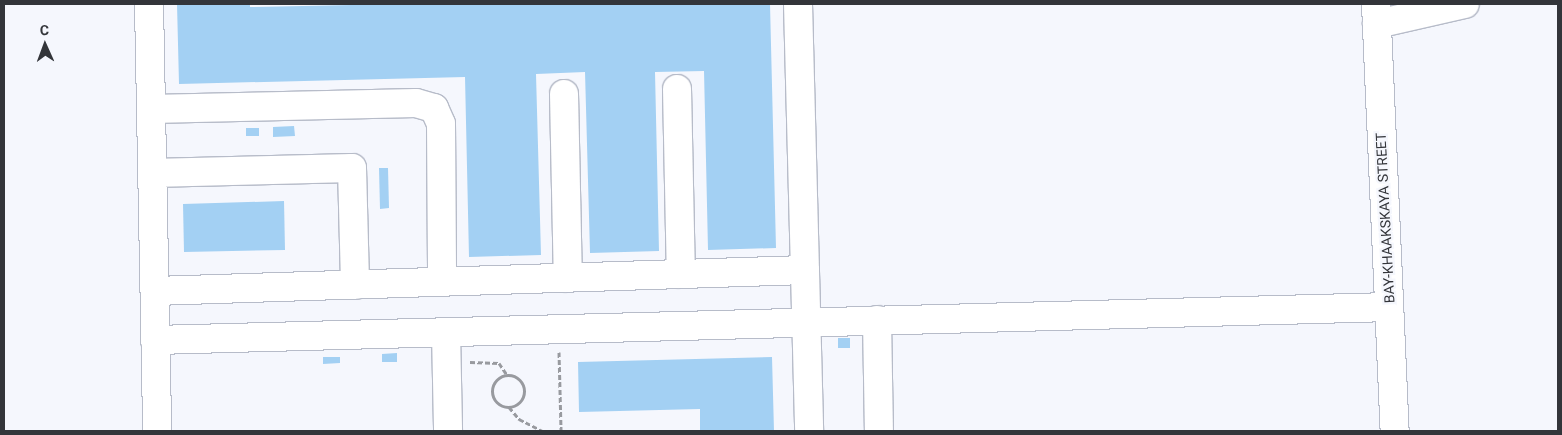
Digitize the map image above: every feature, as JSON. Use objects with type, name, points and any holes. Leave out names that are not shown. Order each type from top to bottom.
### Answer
[{"type":"main road","points":[[149,4],[157,431]]},
{"type":"main road","points":[[798,4],[809,431]]},
{"type":"main road","points":[[1376,14],[1465,4]]},
{"type":"main road","name":"BAY-KHAAKSKAYA STREET","points":[[1376,14],[1395,431]]},
{"type":"main road","points":[[677,89],[681,274]]},
{"type":"main road","points":[[564,94],[568,278]]},
{"type":"main road","points":[[151,109],[416,103],[434,108],[441,124],[442,282]]},
{"type":"main road","points":[[152,172],[352,168],[355,285]]},
{"type":"main road","points":[[155,291],[804,270]]},
{"type":"main road","points":[[155,340],[1389,307]]},
{"type":"main road","points":[[877,320],[879,431]]},
{"type":"main road","points":[[446,332],[448,431]]},
{"type":"path","points":[[558,329],[561,431]]},
{"type":"path","points":[[446,363],[499,363],[507,375],[520,380],[524,393],[522,400],[509,407]]},
{"type":"path","points":[[507,375],[500,377],[492,389],[496,402],[509,407],[519,420],[543,431]]},
{"type":"building","points":[[177,4],[250,4],[250,7],[400,4],[770,4],[776,248],[708,250],[704,71],[655,72],[659,251],[590,253],[585,72],[536,74],[541,255],[469,257],[465,77],[179,84]]},
{"type":"building","points":[[294,126],[295,136],[273,137],[273,127]]},
{"type":"building","points":[[246,128],[259,128],[259,136],[246,136]]},
{"type":"building","points":[[379,168],[388,168],[389,208],[380,209]]},
{"type":"building","points":[[284,201],[285,250],[184,252],[183,204]]},
{"type":"building","points":[[838,338],[850,338],[850,348],[838,348]]},
{"type":"building","points":[[397,353],[397,362],[382,362],[382,354]]},
{"type":"building","points":[[323,357],[340,357],[340,363],[323,364]]},
{"type":"building","points":[[772,357],[774,431],[700,431],[700,409],[579,412],[578,362]]}]
